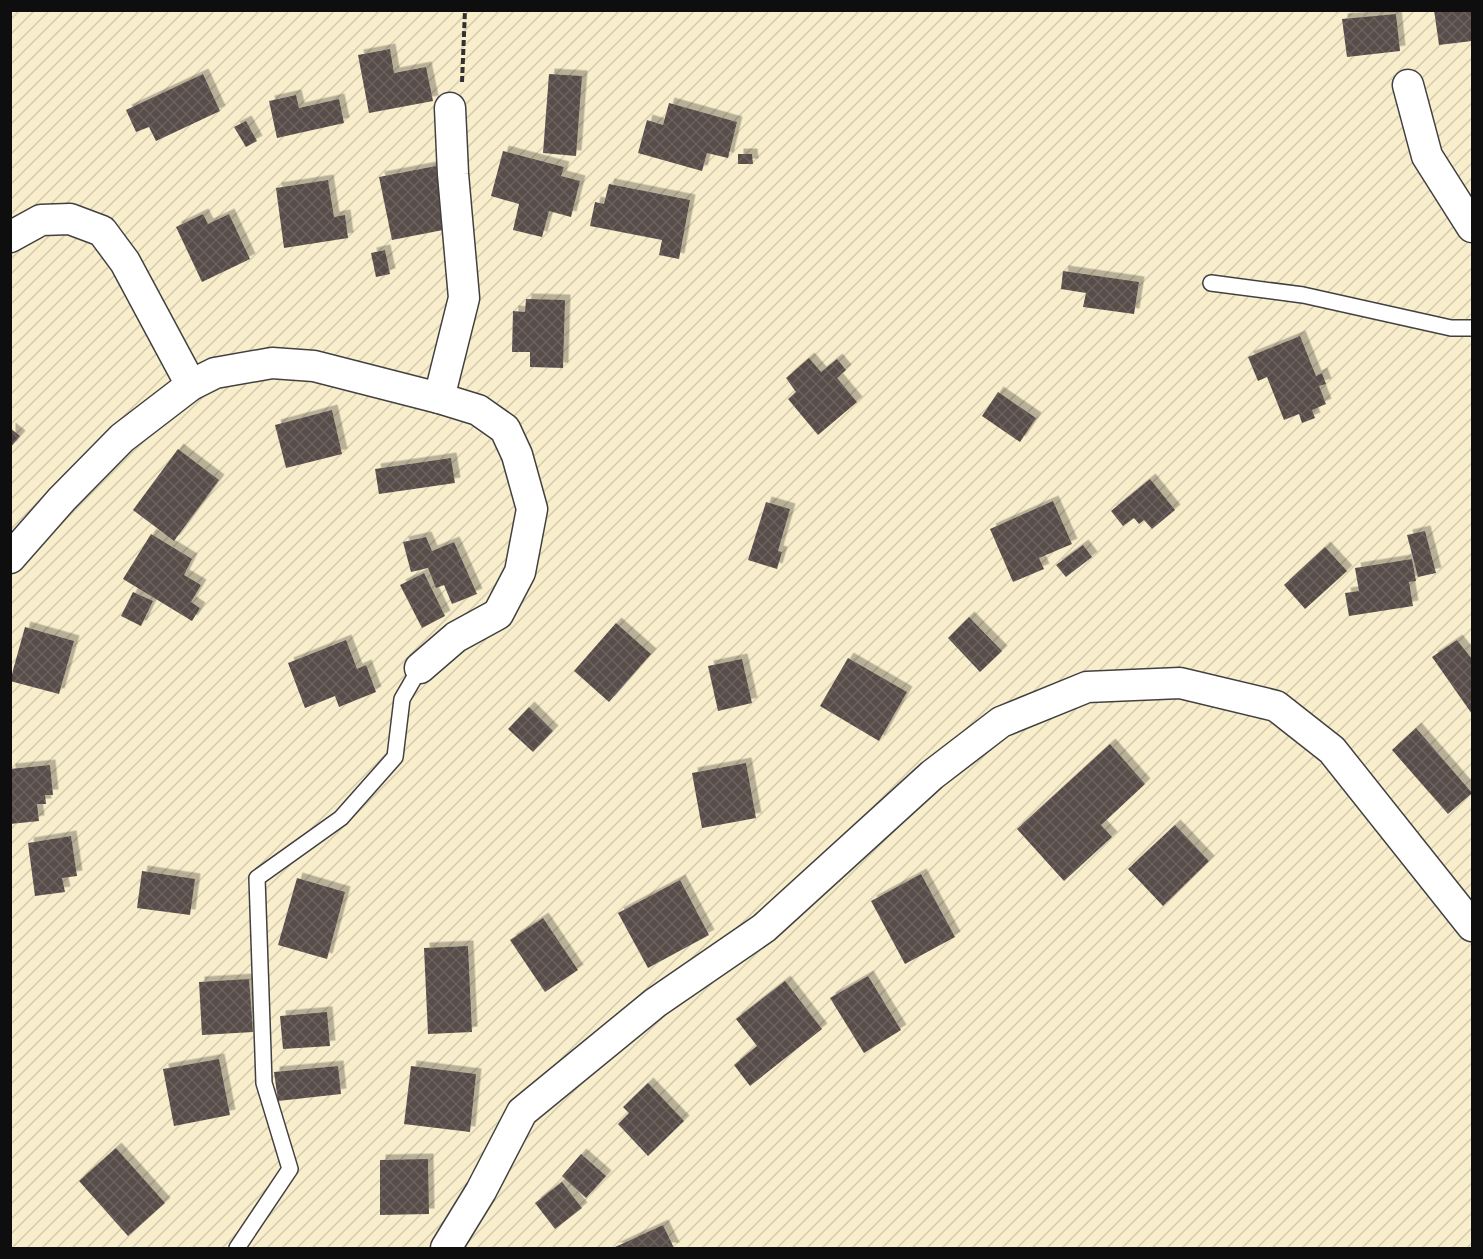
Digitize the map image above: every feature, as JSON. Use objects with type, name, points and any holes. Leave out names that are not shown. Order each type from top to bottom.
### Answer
[{"type":"street","points":[[1408,85],[1427,156],[1473,227]]},
{"type":"street","points":[[439,398],[464,298],[453,174],[450,108]]},
{"type":"street","points":[[10,237],[41,220],[70,219],[102,231],[125,262],[191,385]]},
{"type":"street","points":[[10,558],[62,499],[122,438],[191,385],[215,373],[272,363],[314,366],[439,398],[477,410],[505,429],[517,455],[532,509],[520,572],[498,614],[456,637],[420,668]]},
{"type":"street","points":[[446,1248],[481,1191],[522,1112],[655,1003],[765,928],[932,776],[1001,722],[1087,687],[1180,683],[1276,706],[1332,750],[1473,926]]},
{"type":"lane","points":[[1211,283],[1303,295],[1451,328],[1473,328]]},
{"type":"lane","points":[[237,1248],[290,1169],[264,1083],[257,878],[341,818],[395,757],[402,699],[420,668]]},
{"type":"path","points":[[450,108],[462,82],[465,10]]},
{"type":"shaded area","points":[[11,11],[1472,11],[1472,1248],[11,1248]]},
{"type":"building","points":[[1434,10],[1472,10],[1472,41],[1439,45]]},
{"type":"building","points":[[1396,14],[1400,51],[1347,57],[1342,19]]},
{"type":"building","points":[[390,49],[394,73],[426,67],[433,101],[369,113],[358,55]]},
{"type":"building","points":[[203,74],[220,111],[156,141],[149,127],[136,132],[126,110]]},
{"type":"building","points":[[549,74],[582,76],[576,156],[543,153]]},
{"type":"building","points":[[296,95],[299,108],[339,99],[344,123],[277,138],[269,101]]},
{"type":"building","points":[[669,103],[737,122],[728,158],[707,153],[702,171],[638,153],[647,120],[663,125]]},
{"type":"building","points":[[246,121],[257,141],[246,147],[234,127]]},
{"type":"building","points":[[503,151],[564,167],[561,176],[580,181],[571,217],[549,211],[542,237],[513,230],[519,204],[491,196]]},
{"type":"building","points":[[738,154],[752,154],[753,164],[738,164]]},
{"type":"building","points":[[436,166],[448,229],[392,240],[379,177]]},
{"type":"building","points":[[328,180],[334,217],[345,215],[348,238],[284,248],[276,188]]},
{"type":"building","points":[[609,184],[690,200],[679,259],[659,255],[662,240],[590,226],[595,202],[604,204]]},
{"type":"building","points":[[203,214],[208,224],[229,214],[250,259],[202,282],[176,227]]},
{"type":"building","points":[[385,250],[390,274],[376,277],[371,253]]},
{"type":"building","points":[[1063,271],[1139,282],[1134,314],[1083,307],[1086,293],[1061,289]]},
{"type":"building","points":[[526,299],[565,300],[563,368],[530,367],[530,352],[512,352],[513,311],[525,312]]},
{"type":"building","points":[[1300,336],[1316,376],[1322,373],[1326,384],[1319,386],[1326,404],[1312,410],[1315,418],[1302,423],[1299,414],[1284,420],[1267,377],[1258,381],[1248,357]]},
{"type":"building","points":[[809,358],[821,372],[837,359],[846,370],[837,378],[857,402],[818,435],[788,399],[796,392],[786,378]]},
{"type":"building","points":[[998,392],[1036,418],[1020,442],[982,416]]},
{"type":"building","points":[[332,410],[342,454],[286,468],[275,425]]},
{"type":"building","points":[[10,428],[20,436],[10,448]]},
{"type":"building","points":[[178,449],[219,480],[174,541],[133,510]]},
{"type":"building","points":[[451,458],[455,483],[379,494],[375,469]]},
{"type":"building","points":[[1150,479],[1175,510],[1152,529],[1144,520],[1139,524],[1134,518],[1123,526],[1111,511]]},
{"type":"building","points":[[1053,501],[1072,544],[1039,558],[1044,569],[1013,582],[990,529]]},
{"type":"building","points":[[766,502],[790,509],[778,551],[782,552],[777,569],[748,560]]},
{"type":"building","points":[[1425,531],[1436,573],[1418,577],[1407,535]]},
{"type":"building","points":[[151,534],[192,559],[184,575],[201,585],[191,602],[200,608],[192,621],[123,579]]},
{"type":"building","points":[[426,537],[432,551],[454,542],[477,594],[452,604],[444,585],[436,588],[428,568],[411,572],[403,542]]},
{"type":"building","points":[[1083,545],[1092,557],[1066,577],[1056,565]]},
{"type":"building","points":[[1325,547],[1347,571],[1305,609],[1284,585]]},
{"type":"building","points":[[1412,559],[1416,581],[1409,582],[1413,606],[1349,616],[1345,593],[1359,591],[1355,568]]},
{"type":"building","points":[[424,573],[445,616],[422,628],[400,585]]},
{"type":"building","points":[[133,592],[153,601],[141,626],[121,616]]},
{"type":"building","points":[[969,617],[1002,651],[980,672],[948,638]]},
{"type":"building","points":[[616,623],[651,654],[609,702],[574,671]]},
{"type":"building","points":[[25,627],[74,641],[59,694],[10,681]]},
{"type":"building","points":[[346,640],[357,669],[366,665],[376,692],[339,707],[335,696],[305,708],[288,663]]},
{"type":"building","points":[[1457,640],[1472,659],[1472,714],[1432,657]]},
{"type":"building","points":[[848,658],[907,692],[879,741],[820,706]]},
{"type":"building","points":[[742,659],[752,703],[718,711],[708,666]]},
{"type":"building","points":[[529,707],[553,731],[533,752],[508,729]]},
{"type":"building","points":[[1416,728],[1472,793],[1448,814],[1392,750]]},
{"type":"building","points":[[1110,744],[1145,784],[1101,825],[1112,837],[1064,881],[1017,829]]},
{"type":"building","points":[[746,763],[756,818],[702,828],[692,773]]},
{"type":"building","points":[[50,765],[53,795],[45,795],[46,804],[37,804],[39,821],[10,824],[10,769]]},
{"type":"building","points":[[1175,825],[1209,861],[1163,906],[1128,869]]},
{"type":"building","points":[[71,836],[77,876],[62,878],[65,892],[35,896],[28,843]]},
{"type":"building","points":[[142,871],[195,879],[190,915],[137,908]]},
{"type":"building","points":[[921,874],[955,937],[905,964],[871,901]]},
{"type":"building","points":[[297,878],[345,892],[327,959],[278,945]]},
{"type":"building","points":[[680,880],[709,935],[648,968],[618,913]]},
{"type":"building","points":[[543,918],[578,970],[545,992],[510,940]]},
{"type":"building","points":[[468,946],[472,1032],[428,1034],[424,948]]},
{"type":"building","points":[[868,976],[901,1030],[864,1053],[830,998]]},
{"type":"building","points":[[249,979],[253,1032],[202,1035],[199,982]]},
{"type":"building","points":[[785,981],[822,1029],[750,1086],[734,1065],[757,1046],[736,1019]]},
{"type":"building","points":[[327,1012],[330,1046],[283,1049],[280,1016]]},
{"type":"building","points":[[219,1059],[230,1115],[174,1126],[163,1069]]},
{"type":"building","points":[[338,1066],[341,1094],[278,1101],[274,1072]]},
{"type":"building","points":[[411,1066],[476,1074],[470,1132],[404,1124]]},
{"type":"building","points":[[648,1083],[684,1121],[648,1156],[618,1124],[629,1113],[623,1107]]},
{"type":"building","points":[[116,1148],[165,1203],[128,1236],[79,1181]]},
{"type":"building","points":[[581,1154],[606,1176],[586,1198],[562,1176]]},
{"type":"building","points":[[428,1159],[429,1214],[380,1215],[380,1160]]},
{"type":"building","points":[[562,1182],[582,1208],[555,1229],[535,1203]]},
{"type":"building","points":[[663,1225],[674,1248],[613,1248]]}]
